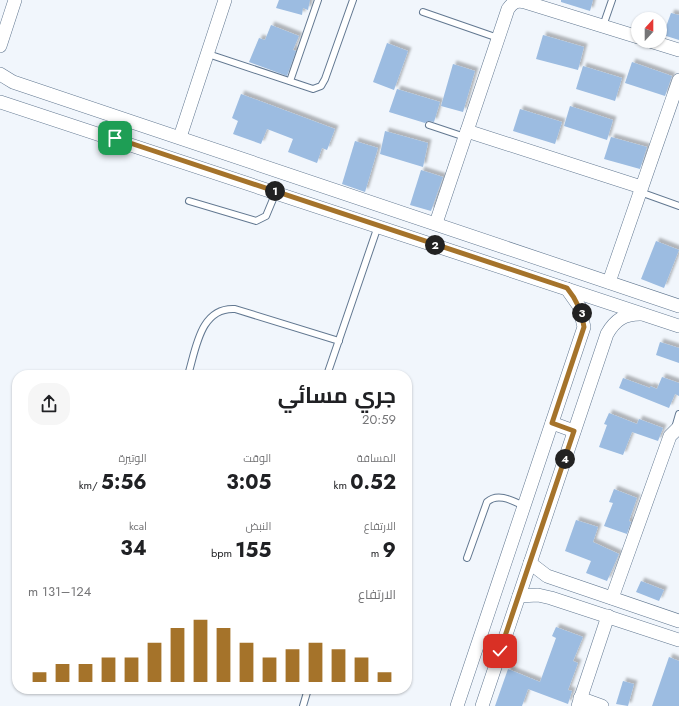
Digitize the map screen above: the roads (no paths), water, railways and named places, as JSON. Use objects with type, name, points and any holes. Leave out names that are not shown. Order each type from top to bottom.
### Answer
[{"type":"street","points":[[0,46],[15,0]]},
{"type":"street","points":[[180,137],[225,0]]},
{"type":"street","points":[[436,223],[508,9],[512,3],[518,0],[631,35]]},
{"type":"street","points":[[667,46],[679,50]]},
{"type":"street","points":[[0,74],[13,82],[436,223],[679,306]]},
{"type":"street","points":[[609,282],[641,190],[676,97],[679,80]]},
{"type":"street","points":[[0,102],[15,105],[679,326]]},
{"type":"street","points":[[466,134],[641,190]]},
{"type":"street","points":[[457,706],[584,327],[579,306],[567,288]]},
{"type":"street","points":[[482,706],[574,431],[610,329],[621,318],[630,314],[641,314]]},
{"type":"street","points":[[552,423],[574,431]]},
{"type":"street","points":[[612,598],[670,436],[676,429]]},
{"type":"street","points":[[530,563],[538,570],[557,580],[679,621]]},
{"type":"street","points":[[551,598],[557,580]]},
{"type":"street","points":[[519,596],[538,595],[551,598],[679,640]]},
{"type":"street","points":[[602,706],[579,702],[608,616]]},
{"type":"lane","points":[[290,81],[318,0]]},
{"type":"lane","points":[[208,54],[313,89],[321,86],[326,79],[353,0]]},
{"type":"lane","points":[[602,26],[612,0]]},
{"type":"lane","points":[[423,12],[498,38]]},
{"type":"lane","points":[[429,125],[466,134]]},
{"type":"lane","points":[[641,190],[679,206]]},
{"type":"lane","points":[[189,201],[256,221],[266,216],[276,192]]},
{"type":"lane","points":[[329,370],[378,226]]},
{"type":"lane","points":[[190,370],[204,324],[212,315],[223,309],[235,309],[339,341]]},
{"type":"lane","points":[[676,429],[679,414]]},
{"type":"lane","points":[[467,558],[487,502],[493,498],[501,497],[524,506]]},
{"type":"lane","points":[[303,706],[307,694]]}]
